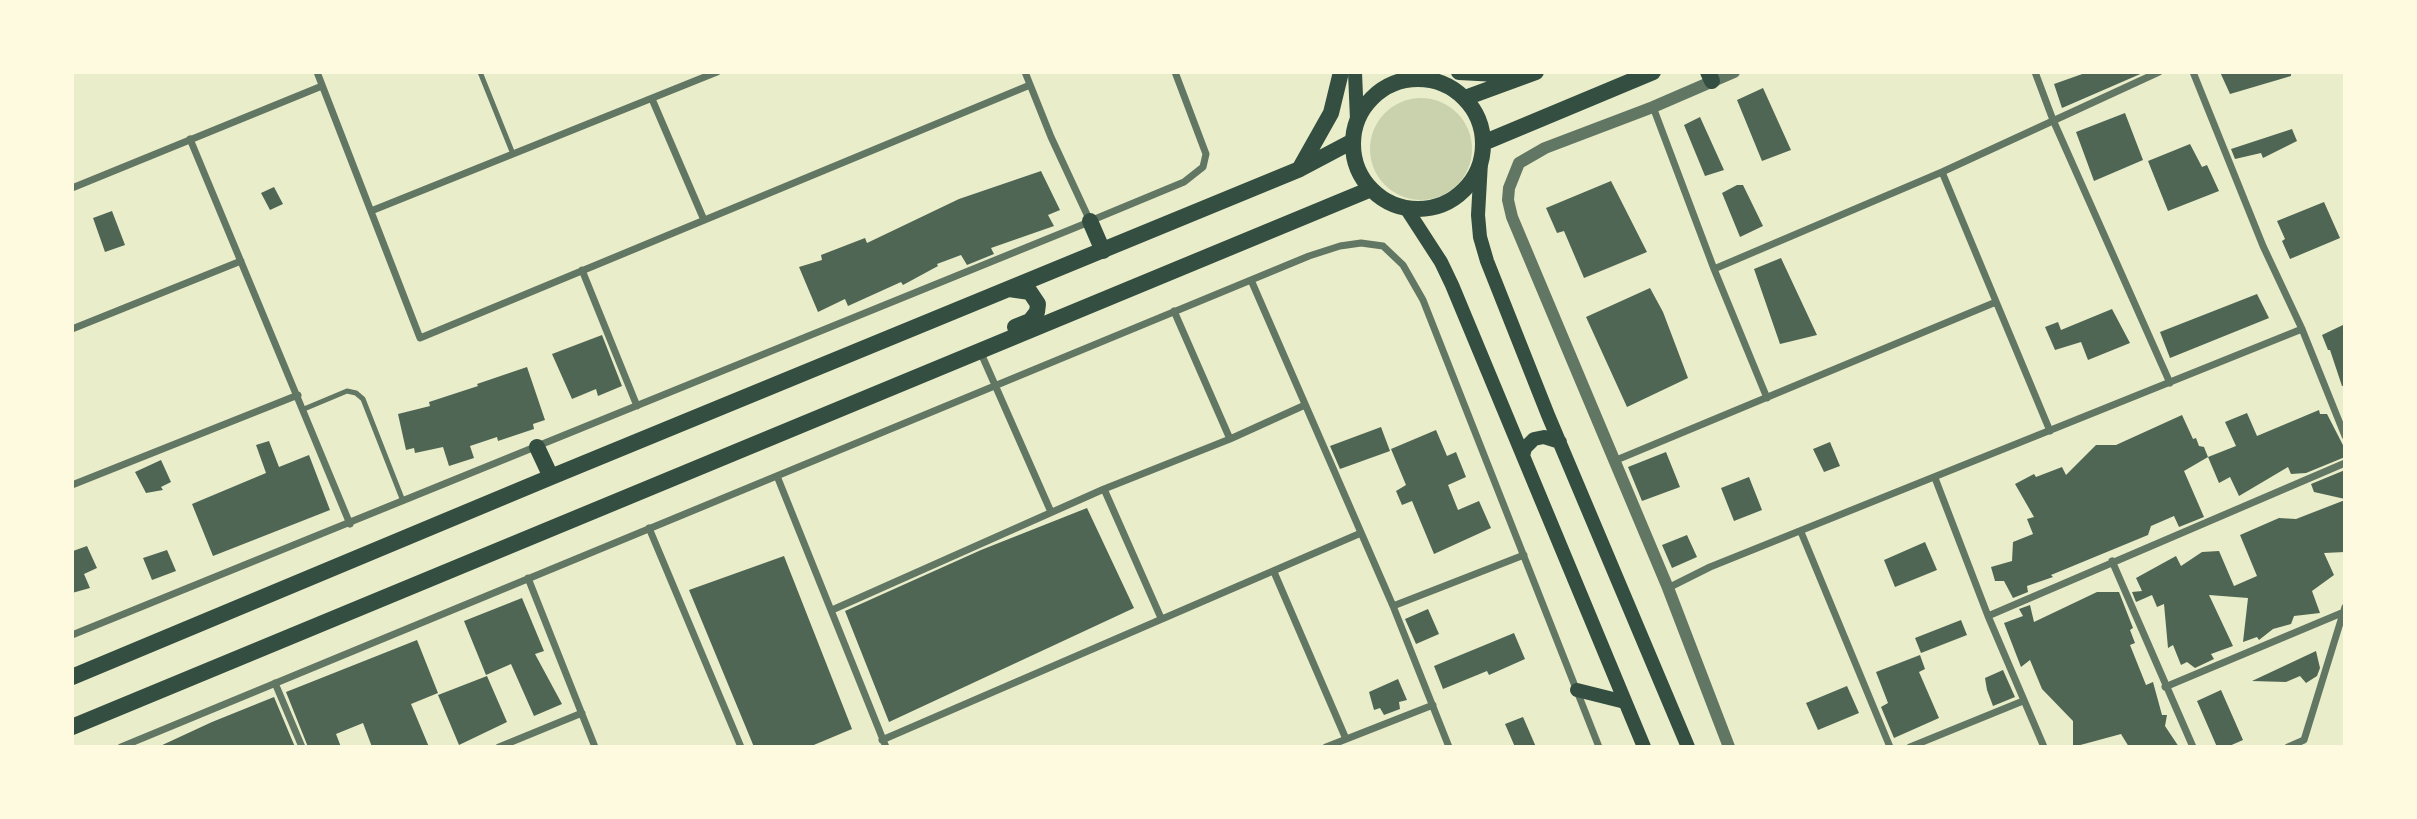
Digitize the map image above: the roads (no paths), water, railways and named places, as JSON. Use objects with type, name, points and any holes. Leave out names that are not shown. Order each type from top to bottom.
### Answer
[{"type":"main road","points":[[1300,169],[1331,113],[1341,72]]},
{"type":"main road","points":[[1355,72],[1357,120],[1353,141],[1358,166],[1371,189],[1387,201],[1406,208],[1425,208],[1444,203],[1460,193],[1473,179],[1481,162]]},
{"type":"main road","points":[[1459,72],[1532,73]]},
{"type":"main road","points":[[1483,143],[1653,72]]},
{"type":"main road","points":[[1465,98],[1532,73]]},
{"type":"main road","points":[[1357,120],[1368,102],[1384,89],[1421,76],[1446,85],[1465,98],[1475,111],[1483,143],[1478,215],[1480,237],[1487,261],[1688,747]]},
{"type":"main road","points":[[72,677],[1300,169],[1353,141]]},
{"type":"main road","points":[[72,727],[1371,189]]},
{"type":"main road","points":[[1406,208],[1441,262],[1452,285],[1644,747]]},
{"type":"main road","points":[[1090,221],[1103,251]]},
{"type":"main road","points":[[947,365],[963,350],[1030,321],[1037,312],[1038,304],[1035,299],[1030,292],[1009,289]]},
{"type":"main road","points":[[1523,456],[1525,448],[1534,439],[1544,437],[1560,442]]},
{"type":"main road","points":[[537,447],[551,477]]},
{"type":"main road","points":[[1577,690],[1625,702]]},
{"type":"street","points":[[317,72],[420,338],[1030,85]]},
{"type":"street","points":[[371,211],[717,72]]},
{"type":"street","points":[[1026,72],[1051,137],[1090,221]]},
{"type":"street","points":[[72,635],[1184,182],[1203,167],[1206,154],[1175,72]]},
{"type":"street","points":[[1729,747],[1668,588],[1512,218],[1508,200],[1509,188],[1519,163],[1545,148],[1653,107],[1710,77],[1734,72]]},
{"type":"street","points":[[2035,72],[2053,120],[2170,383]]},
{"type":"street","points":[[1714,269],[1941,172],[2160,72]]},
{"type":"street","points":[[2193,72],[2263,246],[2302,328],[2345,436]]},
{"type":"street","points":[[72,188],[322,86]]},
{"type":"street","points":[[652,99],[704,220]]},
{"type":"street","points":[[1653,107],[1714,269],[1767,398]]},
{"type":"street","points":[[190,139],[350,524]]},
{"type":"street","points":[[1941,172],[2050,431]]},
{"type":"street","points":[[121,747],[1309,256],[1340,246],[1361,243],[1383,246],[1403,265],[1423,300],[1599,747]]},
{"type":"street","points":[[72,329],[241,261]]},
{"type":"street","points":[[582,270],[637,406]]},
{"type":"street","points":[[1251,280],[1393,606],[1449,747]]},
{"type":"street","points":[[1614,461],[1997,302]]},
{"type":"street","points":[[1174,311],[1230,439]]},
{"type":"street","points":[[1668,588],[1710,567],[2302,328]]},
{"type":"street","points":[[980,351],[1051,512]]},
{"type":"street","points":[[72,485],[298,395]]},
{"type":"street","points":[[832,610],[1104,489],[1230,439],[1306,405]]},
{"type":"street","points":[[1988,616],[2345,463]]},
{"type":"street","points":[[777,476],[884,743],[1161,618],[1361,533]]},
{"type":"street","points":[[1935,478],[1988,616],[2044,747]]},
{"type":"street","points":[[1104,489],[1161,618]]},
{"type":"street","points":[[649,528],[741,747]]},
{"type":"street","points":[[1801,532],[1890,747]]},
{"type":"street","points":[[1393,606],[1524,555]]},
{"type":"street","points":[[2112,561],[2193,747]]},
{"type":"street","points":[[1274,572],[1346,739]]},
{"type":"street","points":[[528,578],[595,747]]},
{"type":"street","points":[[2165,687],[2344,610]]},
{"type":"street","points":[[2288,747],[2304,740],[2344,610]]},
{"type":"street","points":[[275,683],[303,747]]},
{"type":"street","points":[[1910,747],[2023,701]]},
{"type":"street","points":[[1326,747],[1433,705]]},
{"type":"street","points":[[499,747],[582,713]]},
{"type":"lane","points":[[480,72],[513,154]]},
{"type":"lane","points":[[304,409],[347,391],[356,393],[363,399],[404,502]]}]
